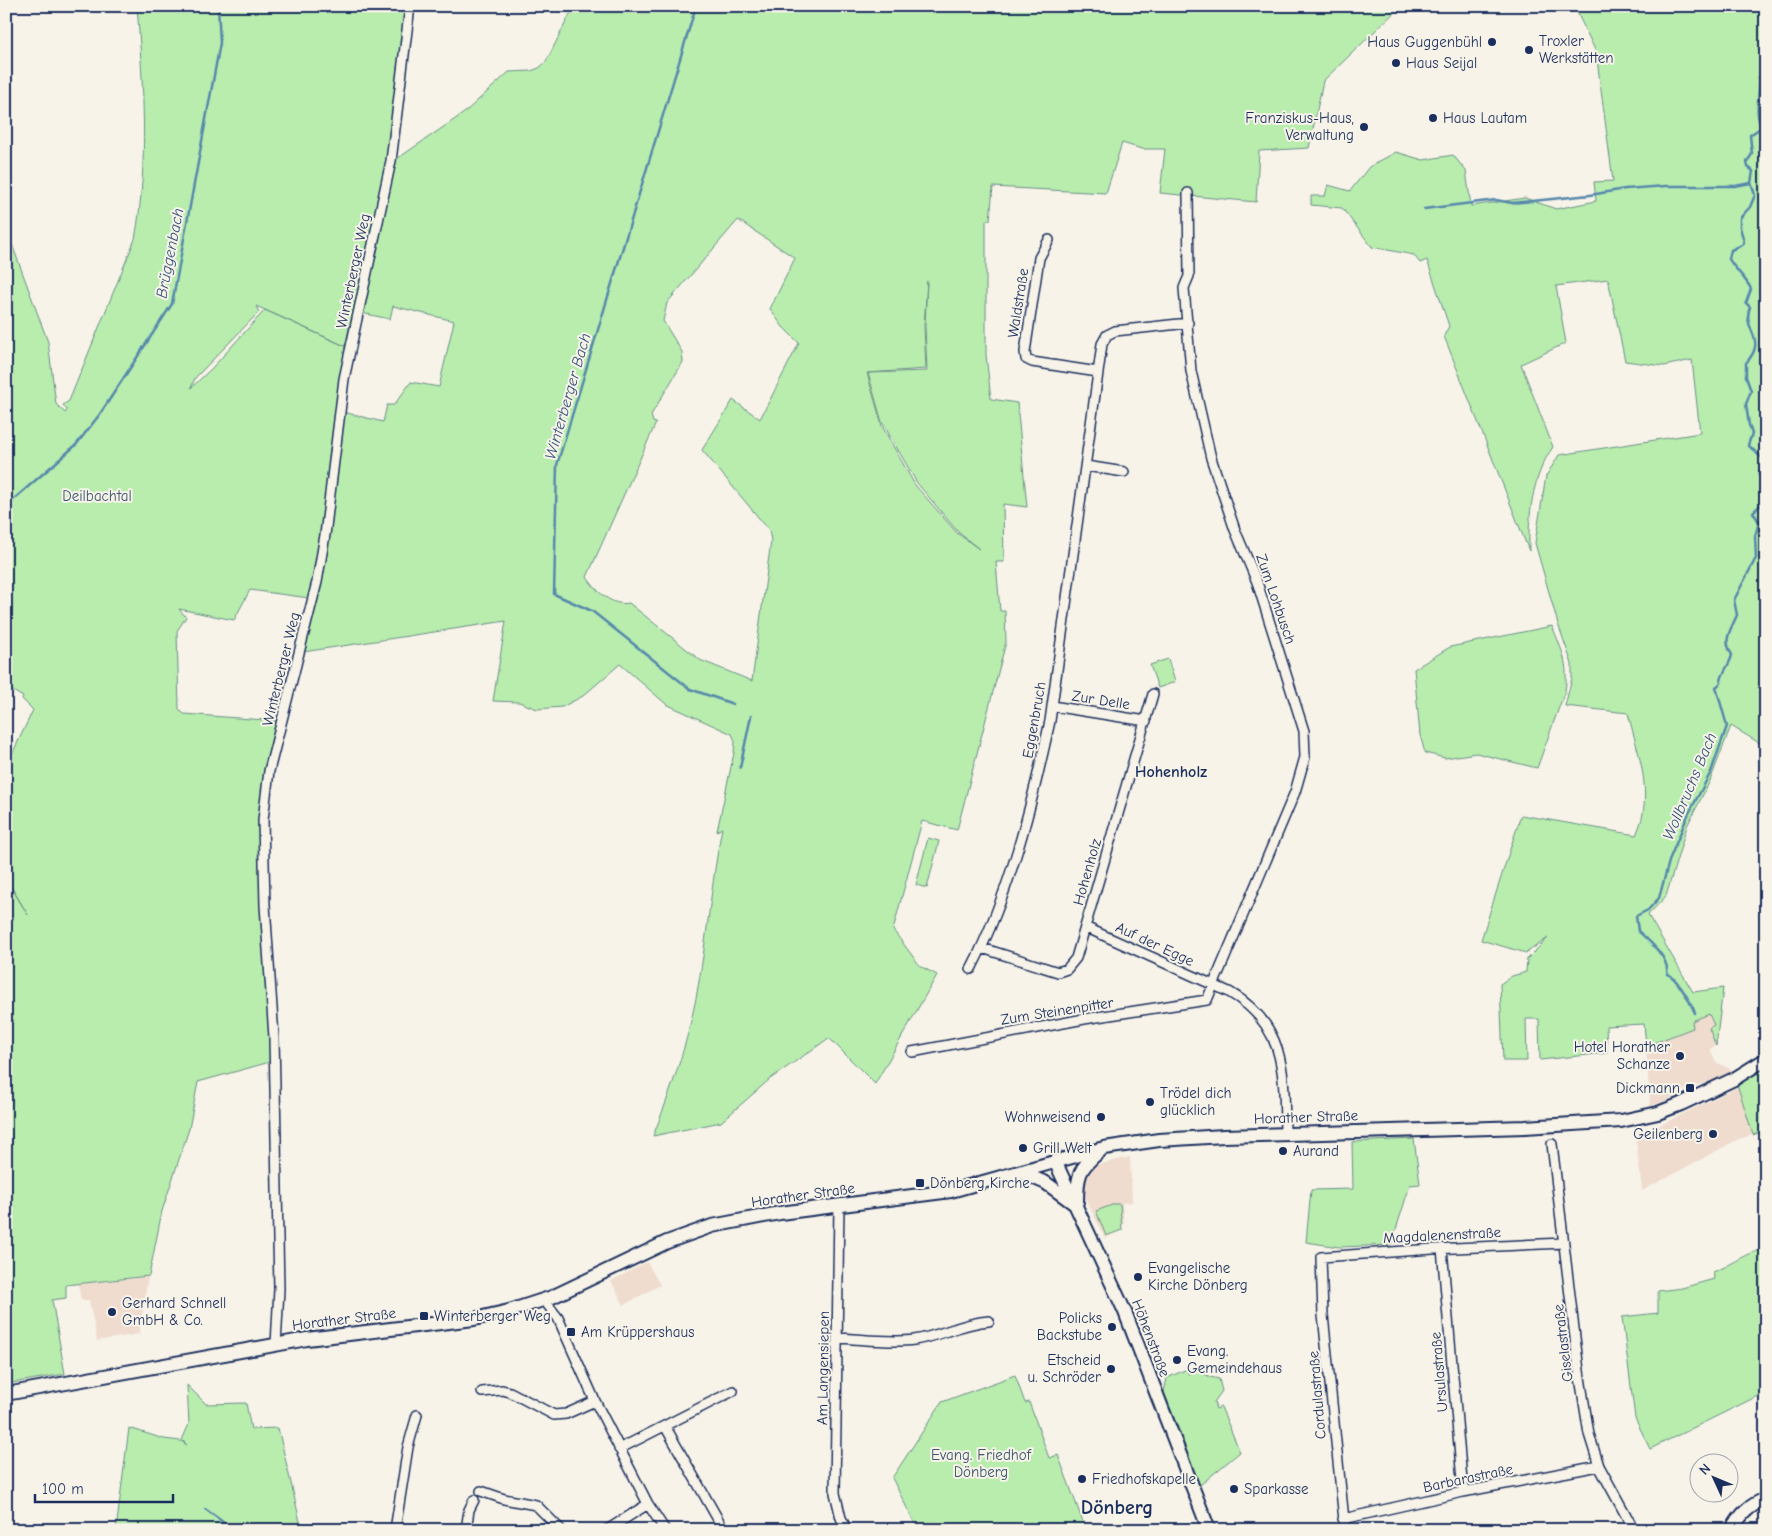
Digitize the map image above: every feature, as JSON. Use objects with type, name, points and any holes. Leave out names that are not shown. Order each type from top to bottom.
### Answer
[{"type":"main road","name":"Horather Straße","points":[[6,1394],[307,1339],[474,1319],[544,1300],[667,1242],[712,1226],[780,1213],[951,1192],[1104,1148],[1159,1140],[1285,1133],[1525,1127],[1621,1121],[1658,1113],[1681,1104],[1734,1079],[1766,1059]]},
{"type":"main road","points":[[1078,1207],[1077,1181],[1083,1164],[1104,1148]]},
{"type":"main road","name":"Höhenstraße","points":[[1056,1161],[1125,1312],[1209,1530]]},
{"type":"main road","points":[[1020,1172],[1046,1183],[1078,1207]]},
{"type":"main road","points":[[1732,1530],[1739,1517],[1747,1509],[1766,1500]]},
{"type":"street","name":"Winterberger Weg","points":[[276,1345],[279,1289],[274,1046],[265,905],[263,820],[269,771],[318,572],[344,379],[391,161],[410,6]]},
{"type":"street","name":"Zum Lohbusch","points":[[1188,192],[1189,276],[1184,288],[1191,371],[1211,458],[1283,663],[1304,731],[1306,747],[1296,792],[1207,1000]]},
{"type":"street","name":"Waldstraße","points":[[1048,240],[1039,258],[1025,352],[1026,358],[1032,362],[1098,372]]},
{"type":"street","name":"Eggenbruch","points":[[971,969],[982,948],[1025,824],[1052,706],[1102,344],[1107,336],[1115,331],[1188,323]]},
{"type":"street","points":[[1086,466],[1124,472]]},
{"type":"street","name":"Hohenholz","points":[[982,948],[1058,972],[1067,969],[1076,958],[1153,694]]},
{"type":"street","name":"Zur Delle","points":[[1052,706],[1146,721]]},
{"type":"street","name":"Auf der Egge","points":[[1085,927],[1244,1000],[1256,1012],[1278,1047],[1284,1083],[1285,1133]]},
{"type":"street","name":"Zum Steinenpitter","points":[[912,1052],[1075,1021],[1207,1000]]},
{"type":"street","name":"Giselastraße","points":[[1552,1144],[1580,1380],[1589,1434],[1598,1466],[1634,1530]]},
{"type":"street","name":"Am Langensiepen","points":[[839,1205],[835,1493],[841,1518],[847,1530]]},
{"type":"street","name":"Magdalenenstraße","points":[[1321,1257],[1442,1248],[1564,1243]]},
{"type":"street","name":"Ursulastraße","points":[[1442,1248],[1464,1492]]},
{"type":"street","name":"Cordulastraße","points":[[1321,1257],[1323,1314],[1345,1530]]},
{"type":"street","points":[[544,1300],[558,1318],[578,1368],[648,1504],[665,1530]]},
{"type":"street","points":[[837,1338],[915,1340],[934,1336],[969,1323],[988,1321]]},
{"type":"street","points":[[482,1392],[502,1390],[510,1392],[554,1415],[566,1414],[595,1401]]},
{"type":"street","points":[[619,1449],[733,1391]]},
{"type":"street","points":[[395,1530],[408,1447],[417,1415]]},
{"type":"street","points":[[665,1426],[724,1530]]},
{"type":"street","name":"Barbarastraße","points":[[1343,1519],[1464,1492],[1598,1466]]},
{"type":"street","points":[[482,1491],[504,1499],[536,1505],[561,1530]]},
{"type":"street","points":[[466,1530],[469,1510],[474,1500]]},
{"type":"street","points":[[607,1530],[648,1504]]},
{"type":"shaded area","name":"Hotel Horather Schanze","points":[[1709,1013],[1714,1025],[1709,1028],[1716,1046],[1710,1049],[1716,1062],[1734,1071],[1712,1081],[1690,1087],[1662,1103],[1650,1106],[1646,1046],[1693,1028],[1691,1022]]},
{"type":"shaded area","points":[[1738,1087],[1753,1135],[1739,1139],[1642,1191],[1635,1132],[1656,1127]]},
{"type":"shaded area","points":[[1130,1157],[1132,1202],[1122,1203],[1124,1224],[1105,1239],[1086,1199],[1084,1187],[1088,1175],[1096,1165]]},
{"type":"shaded area","points":[[647,1262],[660,1285],[624,1305],[611,1281]]},
{"type":"shaded area","points":[[148,1277],[139,1334],[97,1341],[89,1300],[81,1300],[78,1284]]},
{"type":"green space","name":"Deilbachtal","points":[[137,6],[407,6],[386,165],[345,347],[322,534],[309,598],[250,590],[234,620],[179,609],[186,617],[177,631],[179,709],[184,714],[278,721],[263,781],[260,817],[270,982],[270,1062],[198,1082],[189,1129],[162,1211],[149,1276],[66,1285],[66,1298],[52,1300],[65,1374],[6,1384],[6,879],[28,915],[6,878],[6,767],[33,710],[22,699],[23,697],[6,687],[6,228],[48,342],[56,404],[65,413],[67,410],[63,405],[69,401],[135,239],[142,182],[143,93]],"holes":[[[256,306],[265,310],[191,388],[195,378],[259,312]]]},
{"type":"green space","points":[[574,6],[1401,6],[1323,81],[1309,148],[1259,151],[1256,202],[1160,193],[1165,149],[1142,149],[1122,143],[1106,193],[993,187],[990,220],[986,220],[986,355],[991,399],[1017,403],[1027,507],[1003,504],[1004,562],[996,562],[1000,611],[1005,611],[1006,642],[957,830],[922,821],[893,930],[920,966],[937,975],[875,1084],[829,1038],[770,1079],[721,1122],[653,1136],[678,1068],[696,998],[722,828],[717,831],[734,753],[735,741],[732,734],[666,704],[620,664],[583,696],[562,707],[537,709],[519,702],[493,701],[506,621],[303,652],[343,412],[383,422],[387,405],[394,405],[411,382],[439,387],[454,321],[393,306],[390,319],[361,313],[371,278],[394,161],[464,113],[509,72],[531,71],[539,68],[546,62]],"holes":[[[738,220],[795,258],[770,309],[783,327],[799,343],[760,419],[733,400],[702,450],[769,530],[771,541],[752,681],[700,660],[629,603],[623,604],[610,600],[587,577],[656,423],[653,422],[651,415],[683,362],[682,352],[663,321],[667,303]],[[927,281],[925,326],[927,371],[868,373],[882,422],[917,483],[958,532],[979,549],[957,533],[915,485],[882,426],[867,373],[926,369],[924,326]]]},
{"type":"green space","points":[[1574,6],[1766,6],[1766,747],[1731,726],[1710,781],[1687,826],[1666,896],[1648,915],[1693,992],[1723,988],[1716,1046],[1709,1028],[1714,1025],[1709,1014],[1692,1021],[1693,1028],[1646,1046],[1644,1024],[1606,1026],[1607,1053],[1540,1060],[1539,1019],[1526,1019],[1527,1061],[1503,1061],[1500,984],[1512,976],[1526,972],[1527,959],[1548,938],[1526,953],[1481,940],[1521,815],[1636,835],[1642,820],[1644,805],[1643,774],[1628,713],[1565,706],[1572,678],[1572,664],[1558,624],[1535,543],[1546,476],[1559,455],[1700,433],[1692,360],[1664,366],[1625,361],[1608,279],[1556,286],[1566,343],[1521,364],[1553,447],[1546,458],[1536,483],[1529,524],[1529,551],[1444,336],[1449,326],[1427,260],[1420,263],[1414,255],[1372,247],[1342,208],[1311,205],[1311,196],[1325,196],[1328,185],[1350,191],[1369,167],[1396,152],[1423,160],[1453,155],[1466,171],[1471,206],[1525,198],[1556,209],[1596,201],[1594,182],[1613,181],[1596,52]]},
{"type":"green space","points":[[1552,626],[1562,650],[1565,665],[1565,691],[1537,768],[1476,753],[1445,758],[1425,753],[1420,735],[1414,669],[1450,647]]},
{"type":"green space","points":[[1168,659],[1175,682],[1158,688],[1150,665]]},
{"type":"green space","points":[[928,838],[939,841],[927,888],[916,885]]},
{"type":"green space","points":[[1766,1063],[1766,1130],[1753,1135],[1737,1084]]},
{"type":"green space","points":[[1414,1139],[1420,1184],[1410,1185],[1391,1245],[1339,1247],[1306,1242],[1311,1190],[1353,1189],[1352,1142]]},
{"type":"green space","points":[[1120,1204],[1122,1230],[1106,1236],[1096,1211]]},
{"type":"green space","points":[[1766,1239],[1766,1392],[1650,1449],[1635,1418],[1622,1317],[1658,1313],[1658,1291],[1682,1288],[1714,1279],[1713,1272],[1760,1250]]},
{"type":"green space","points":[[1187,1369],[1188,1374],[1198,1370],[1210,1377],[1219,1379],[1222,1391],[1214,1402],[1216,1409],[1221,1407],[1240,1452],[1200,1485],[1164,1392],[1167,1378]]},
{"type":"green space","name":"Evang. Friedhof Dönberg","points":[[1015,1375],[1025,1403],[1029,1402],[1049,1458],[1058,1455],[1086,1530],[918,1530],[892,1478],[942,1402]]},
{"type":"green space","points":[[187,1385],[206,1404],[246,1403],[251,1429],[278,1428],[302,1530],[116,1530],[129,1428],[164,1439],[181,1441],[187,1445],[182,1440],[189,1424]]},
{"type":"waterway","name":"Brüggenbach","points":[[6,506],[76,445],[100,414],[172,304],[220,43],[218,6]]},
{"type":"waterway","name":"Winterberger Bach","points":[[696,6],[557,465],[554,594],[592,611],[690,689],[733,704]]},
{"type":"waterway","name":"Wollbruchs Bach","points":[[1762,6],[1766,11]]},
{"type":"waterway","name":"Wollbruchs Bach","points":[[1766,69],[1759,77],[1758,115],[1762,127],[1750,135],[1752,154],[1747,162],[1748,167],[1753,171],[1751,183],[1755,195],[1750,207],[1740,218],[1744,242],[1742,245],[1731,250],[1729,259],[1751,289],[1746,303],[1750,307],[1748,315],[1755,347],[1746,363],[1746,377],[1751,391],[1746,404],[1752,434],[1748,445],[1763,459],[1759,474],[1766,490]]},
{"type":"waterway","points":[[1424,209],[1496,200],[1512,203],[1590,195],[1625,189],[1666,186],[1735,186],[1751,183]]},
{"type":"waterway","name":"Wollbruchs Bach","points":[[1695,1013],[1679,985],[1667,974],[1667,968],[1662,956],[1638,931],[1636,916],[1648,910],[1659,898],[1670,858],[1688,815],[1711,772],[1727,726],[1716,687],[1721,683],[1732,655],[1728,639],[1737,615],[1734,600],[1756,558],[1755,536],[1759,522],[1753,512],[1766,500]]},
{"type":"waterway","name":"Winterberger Bach","points":[[740,768],[751,716]]},
{"type":"waterway","points":[[205,1509],[234,1530]]},
{"type":"place","name":"Haus Guggenbühl","points":[[1492,42]]},
{"type":"place","name":"Troxler Werkstätten","points":[[1529,50]]},
{"type":"place","name":"Haus Seijal","points":[[1396,63]]},
{"type":"place","name":"Haus Lautam","points":[[1433,118]]},
{"type":"place","name":"Franziskus-Haus, Verwaltung","points":[[1364,127]]},
{"type":"place","name":"Hotel Horather Schanze","points":[[1680,1056]]},
{"type":"place","name":"Dickmann","points":[[1690,1088]]},
{"type":"place","name":"Trödel dich glücklich","points":[[1150,1102]]},
{"type":"place","name":"Wohnweisend","points":[[1101,1117]]},
{"type":"place","name":"Geilenberg","points":[[1713,1134]]},
{"type":"place","name":"Grill Welt","points":[[1023,1148]]},
{"type":"place","name":"Aurand","points":[[1283,1151]]},
{"type":"place","name":"Dönberg Kirche","points":[[920,1183]]},
{"type":"place","name":"Evangelische Kirche Dönberg","points":[[1138,1277]]},
{"type":"place","name":"Gerhard Schnell GmbH & Co.","points":[[112,1312]]},
{"type":"place","name":"Winterberger Weg","points":[[424,1316]]},
{"type":"place","name":"Policks Backstube","points":[[1112,1327]]},
{"type":"place","name":"Am Krüppershaus","points":[[571,1332]]},
{"type":"place","name":"Evang. Gemeindehaus","points":[[1177,1360]]},
{"type":"place","name":"Etscheid u. Schröder","points":[[1111,1369]]},
{"type":"place","name":"Friedhofskapelle","points":[[1082,1479]]},
{"type":"place","name":"Sparkasse","points":[[1234,1489]]},
{"type":"district","name":"Hohenholz","points":[[1171,771]]},
{"type":"district","name":"Dönberg","points":[[1117,1507]]}]
